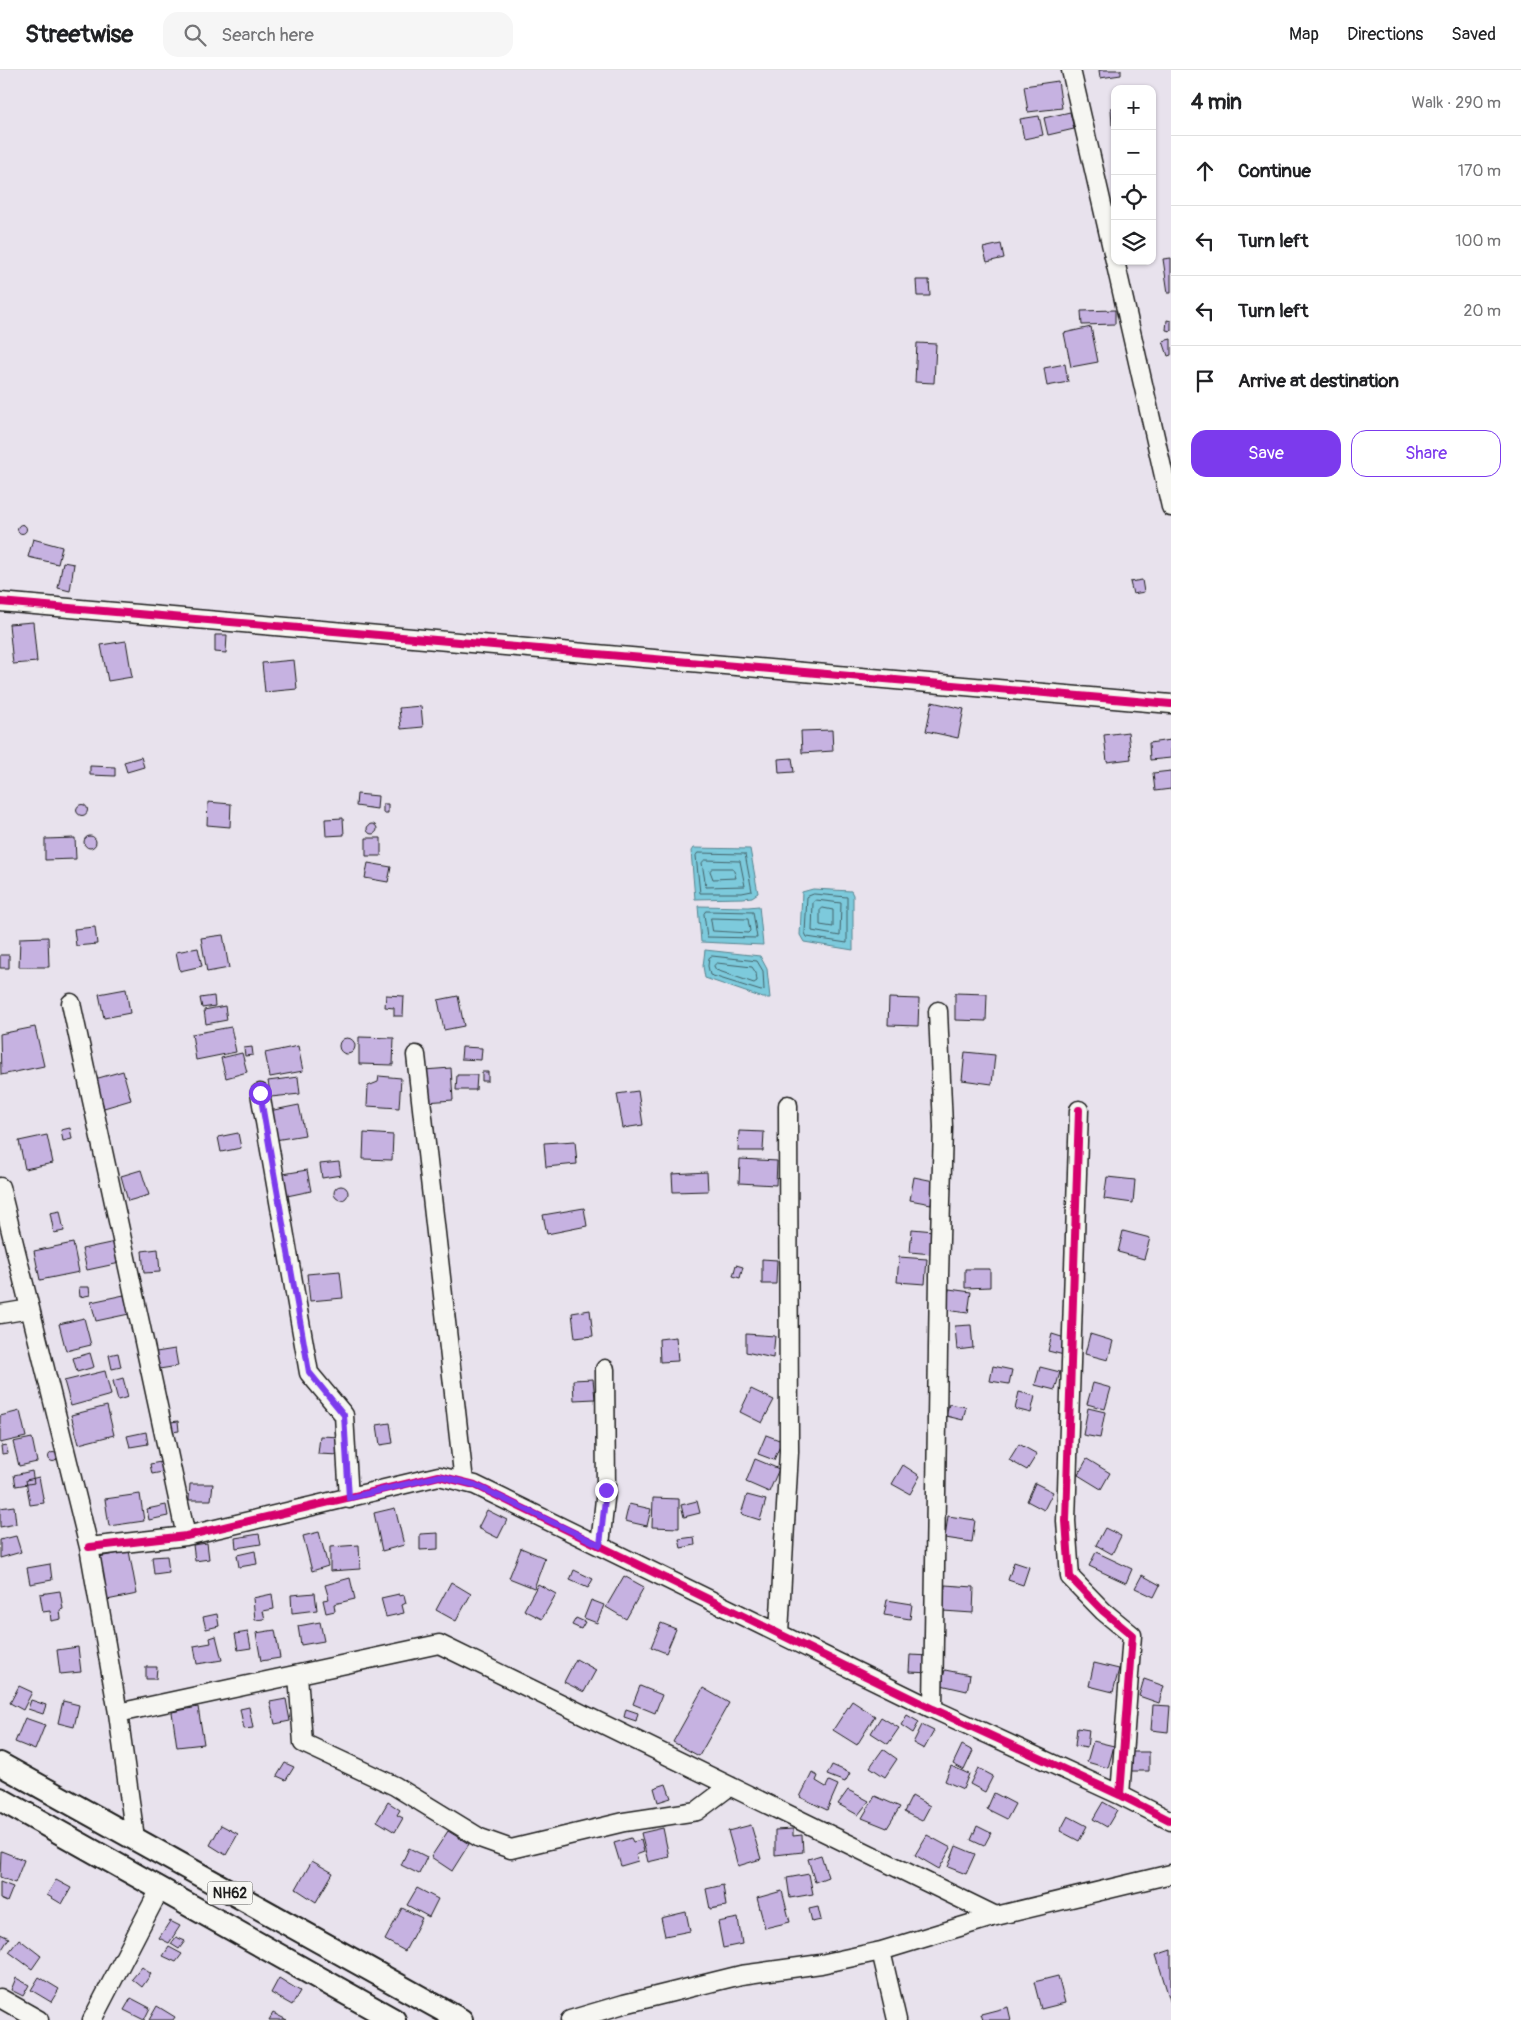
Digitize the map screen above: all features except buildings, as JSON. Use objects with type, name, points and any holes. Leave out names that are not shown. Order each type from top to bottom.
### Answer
[{"type":"main road","name":"NH62","points":[[0,1764],[461,2020]]},
{"type":"main road","name":"NH62","points":[[0,1799],[394,2020]]},
{"type":"street","points":[[1071,70],[1111,244]]},
{"type":"street","points":[[1116,265],[1171,507]]},
{"type":"street","points":[[0,602],[1171,704]]},
{"type":"street","points":[[71,1003],[186,1536]]},
{"type":"street","points":[[933,1709],[943,1127],[938,1012]]},
{"type":"street","points":[[416,1055],[464,1482]]},
{"type":"street","points":[[260,1093],[309,1372],[344,1415],[349,1498]]},
{"type":"street","points":[[779,1633],[789,1452],[788,1105]]},
{"type":"street","points":[[1079,1110],[1066,1521],[1070,1577],[1103,1610],[1132,1634],[1120,1795]]},
{"type":"street","points":[[0,1187],[89,1547],[118,1713],[135,1838]]},
{"type":"street","points":[[0,1314],[30,1309]]},
{"type":"street","points":[[600,1545],[606,1490],[605,1369]]},
{"type":"street","points":[[89,1547],[186,1536],[440,1476],[464,1482],[475,1485],[933,1709],[1120,1795],[1171,1821]]},
{"type":"street","points":[[118,1713],[439,1644],[996,1916]]},
{"type":"street","points":[[298,1675],[303,1743],[395,1786],[480,1838],[512,1849],[624,1822],[697,1811],[730,1786]]},
{"type":"street","points":[[570,2020],[624,2004],[741,1975],[821,1964],[881,1951],[996,1916],[1171,1874]]},
{"type":"street","points":[[92,2020],[160,1890]]},
{"type":"street","points":[[881,1951],[897,2020]]},
{"type":"street","points":[[0,1998],[38,2020]]},
{"type":"water","points":[[693,848],[750,849],[758,893],[752,897],[743,898],[695,899],[691,851]]},
{"type":"water","points":[[813,889],[851,891],[853,895],[853,950],[804,942],[800,935],[802,892]]},
{"type":"water","points":[[698,906],[759,906],[763,945],[701,942]]},
{"type":"water","points":[[705,950],[760,956],[767,969],[770,998],[763,998],[705,978],[703,966]]},
{"type":"cycle path","points":[[0,602],[1171,704]]},
{"type":"cycle path","points":[[1079,1110],[1066,1521],[1070,1577],[1103,1611],[1132,1635],[1120,1795]]},
{"type":"cycle path","points":[[89,1547],[186,1536],[439,1476],[475,1485],[933,1709],[1120,1795],[1171,1821]]},
{"type":"route","points":[[260,1093],[309,1372],[344,1415],[349,1498],[440,1476],[475,1485],[600,1545],[606,1490]]}]
